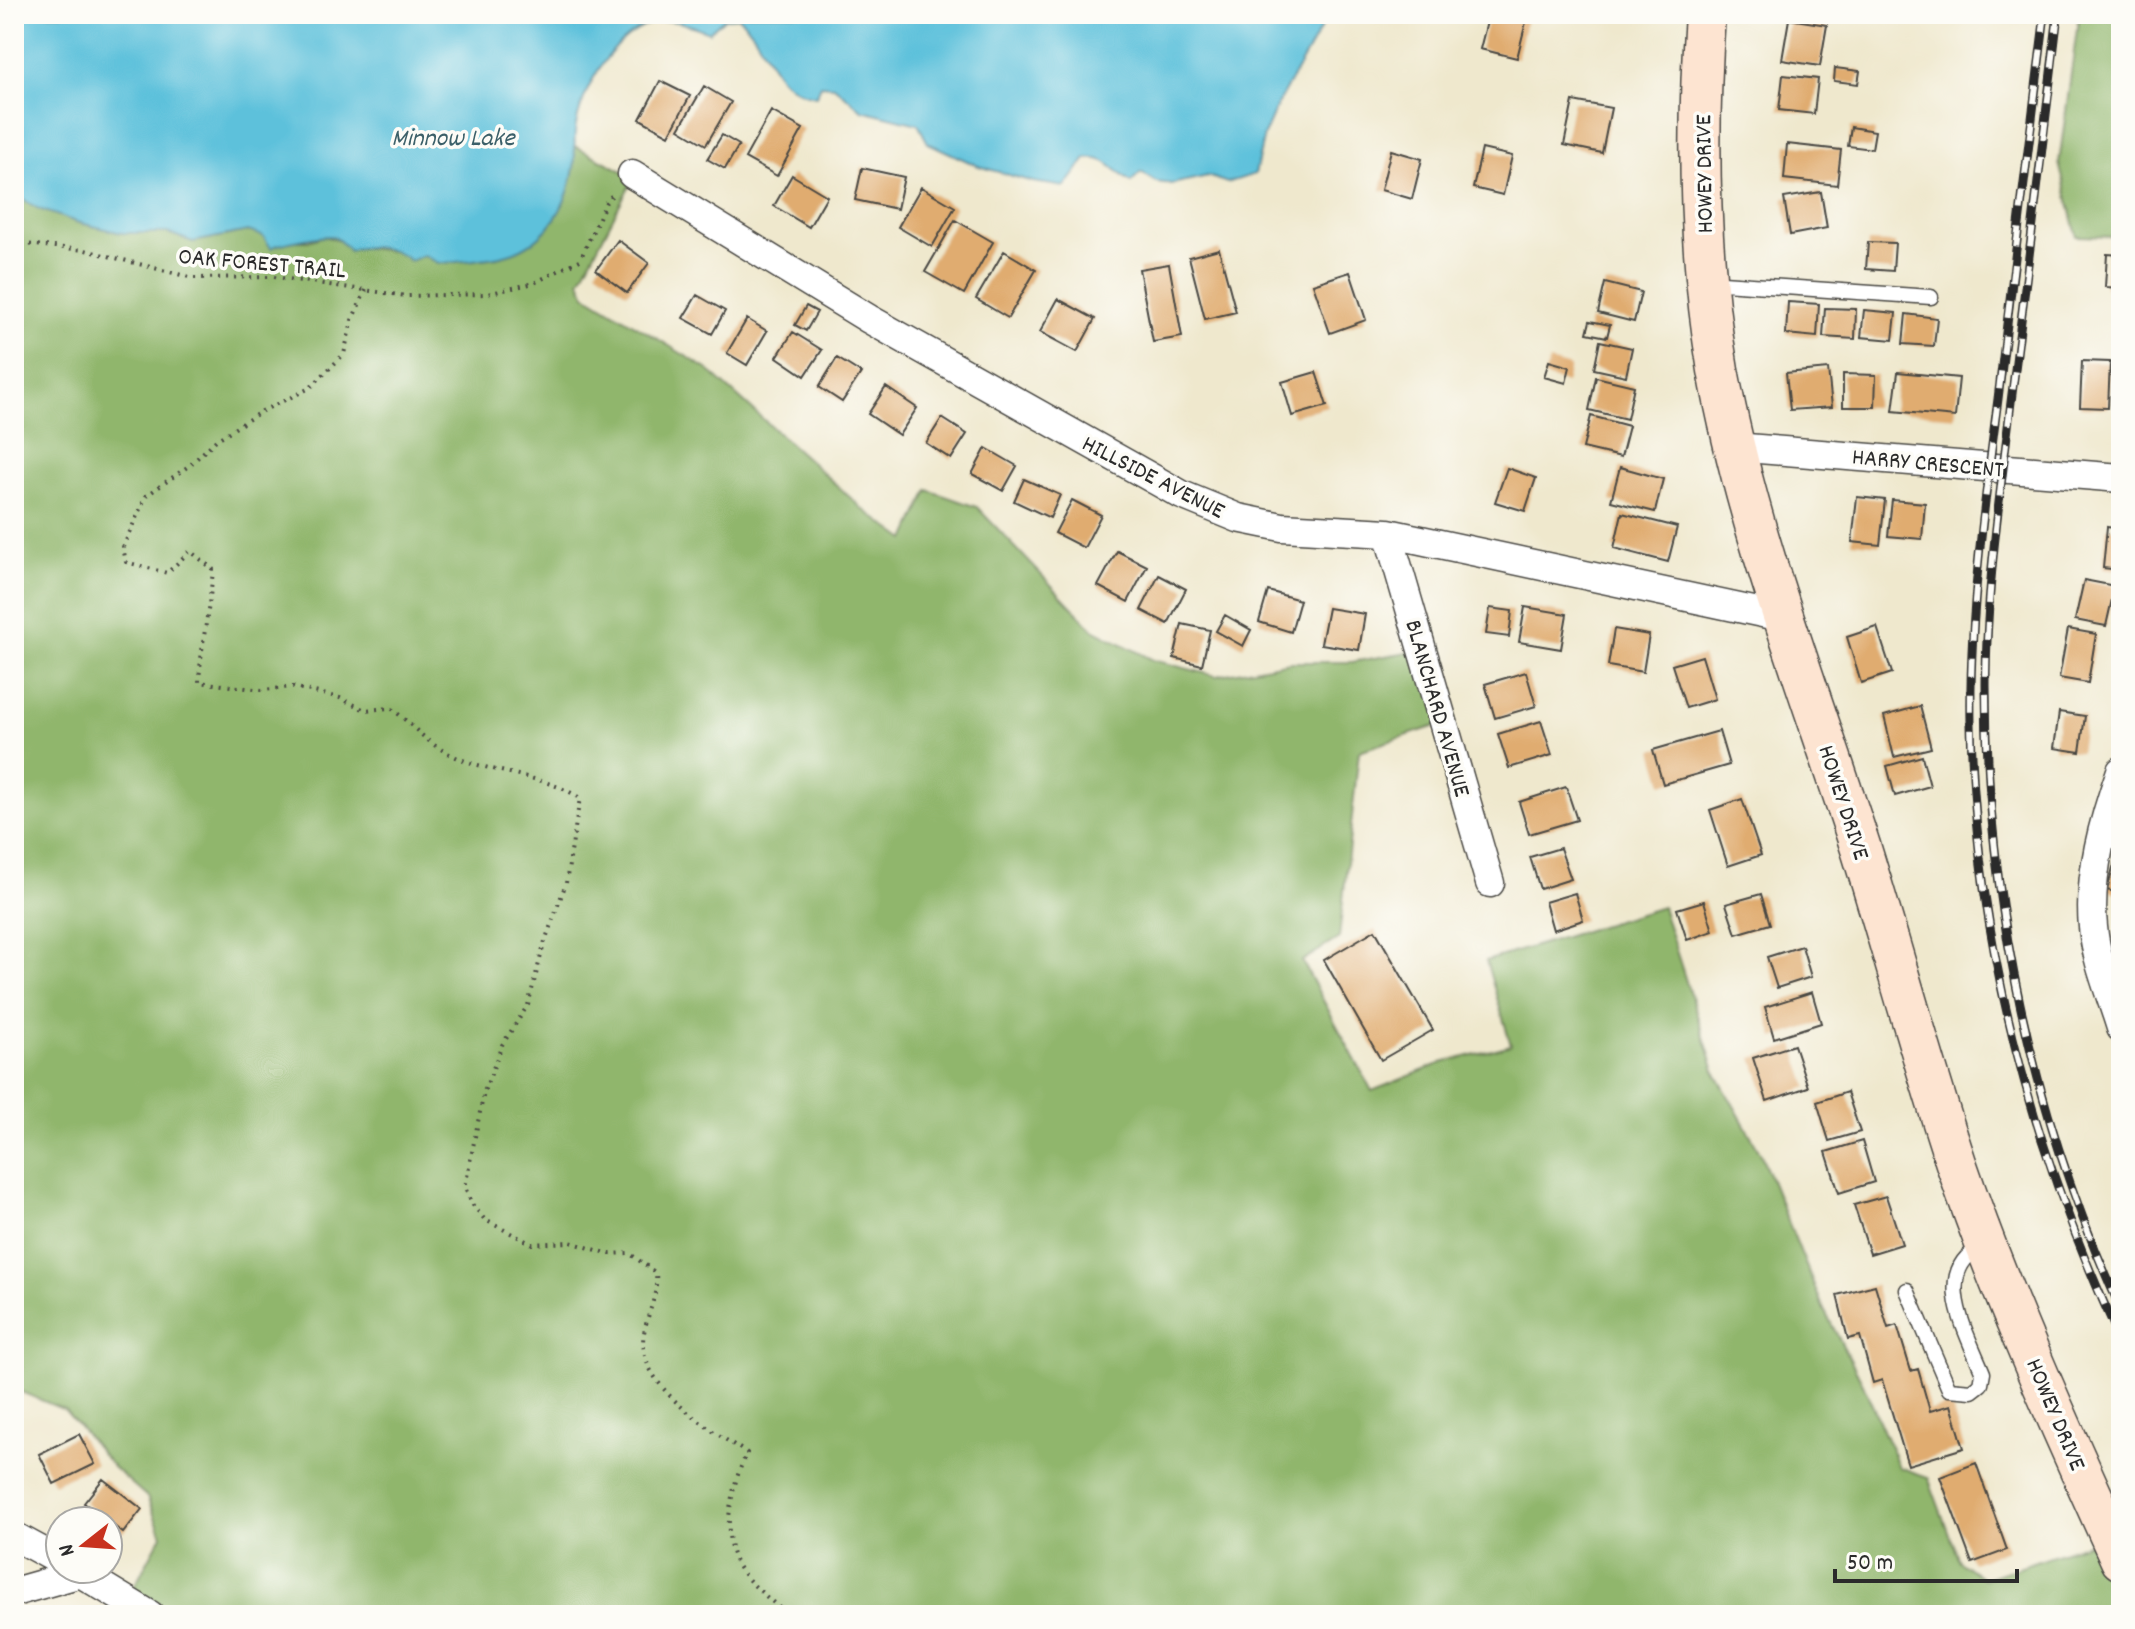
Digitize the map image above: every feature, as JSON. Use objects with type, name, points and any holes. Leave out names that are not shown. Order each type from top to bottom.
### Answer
[{"type":"main road","name":"HOWEY DRIVE","points":[[1705,14],[1702,162],[1707,282],[1716,355],[1734,447],[1957,1165],[1987,1244],[2121,1560]]},
{"type":"street","name":"HILLSIDE AVENUE","points":[[632,174],[869,319],[1182,495],[1238,518],[1282,527],[1388,533],[1786,618]]},
{"type":"street","name":"HARRY CRESCENT","points":[[1734,447],[2121,478]]},
{"type":"street","name":"BLANCHARD AVENUE","points":[[1388,533],[1490,883]]},
{"type":"street","points":[[2121,771],[2109,805],[2095,873],[2093,927],[2121,1028]]},
{"type":"street","points":[[14,1536],[44,1553]]},
{"type":"street","points":[[14,1592],[44,1580]]},
{"type":"street","points":[[100,1585],[150,1615]]},
{"type":"lane","points":[[1707,282],[1931,297]]},
{"type":"lane","points":[[1907,1290],[1949,1389],[1972,1391],[1981,1384],[1983,1373],[1956,1301],[1953,1283],[1969,1253],[1987,1244]]},
{"type":"path","name":"OAK FOREST TRAIL","points":[[14,243],[85,250],[193,278],[274,277],[406,296],[487,294],[534,283],[580,260],[606,202],[632,174]]},
{"type":"path","name":"OAK FOREST TRAIL","points":[[366,290],[352,320],[344,354],[310,388],[262,411],[216,440],[190,465],[146,496],[123,547],[126,562],[167,573],[190,551],[213,569],[210,605],[201,643],[199,682],[262,690],[293,687],[340,698],[365,710],[391,708],[444,751],[523,777],[560,785],[580,798],[566,883],[544,944],[528,1005],[502,1045],[484,1092],[465,1187],[472,1204],[485,1220],[532,1244],[570,1242],[610,1254],[629,1253],[656,1273],[657,1289],[643,1334],[647,1365],[666,1392],[696,1419],[747,1453],[734,1480],[728,1503],[731,1538],[740,1570],[787,1615]]},
{"type":"green space","points":[[2079,14],[2121,14],[2121,237],[2077,236],[2059,163]]},
{"type":"green space","points":[[575,146],[634,177],[580,281],[586,295],[707,369],[863,509],[906,540],[928,490],[977,507],[1093,629],[1153,660],[1216,676],[1290,662],[1352,662],[1419,650],[1442,724],[1359,751],[1339,938],[1302,961],[1372,1091],[1442,1063],[1511,1045],[1486,961],[1662,907],[1716,1074],[1760,1152],[1824,1310],[1863,1384],[1899,1467],[1928,1477],[1959,1561],[1984,1579],[2108,1536],[2121,1564],[2121,1615],[145,1615],[125,1603],[162,1535],[147,1497],[113,1467],[65,1410],[14,1389],[14,194],[76,222],[122,233],[168,233],[193,242],[248,231],[284,241],[308,241],[324,236],[359,247],[400,252],[410,261],[424,254],[441,263],[497,257],[574,167]]},
{"type":"water","name":"Minnow Lake","points":[[14,14],[1329,14],[1278,103],[1264,135],[1255,174],[1227,183],[1208,176],[1172,184],[1156,182],[1141,172],[1131,182],[1105,162],[1093,158],[1086,159],[1065,187],[1033,182],[978,166],[928,143],[918,124],[862,110],[834,86],[821,85],[816,96],[800,91],[778,75],[758,40],[738,17],[725,18],[709,32],[672,21],[649,25],[619,44],[606,58],[587,91],[576,125],[575,163],[570,185],[557,216],[547,229],[536,240],[507,255],[443,263],[424,255],[410,261],[381,248],[349,251],[330,236],[271,248],[263,236],[248,231],[193,242],[168,233],[122,233],[39,209],[14,194]]},
{"type":"building","points":[[1489,14],[1528,14],[1517,58],[1480,49]]},
{"type":"building","points":[[1789,19],[1827,25],[1820,66],[1782,60]]},
{"type":"building","points":[[1835,68],[1860,71],[1858,84],[1834,81]]},
{"type":"building","points":[[1783,75],[1818,79],[1814,114],[1779,110]]},
{"type":"building","points":[[660,81],[690,96],[669,135],[640,119]]},
{"type":"building","points":[[704,86],[731,102],[706,145],[679,129]]},
{"type":"building","points":[[1573,101],[1611,108],[1602,153],[1564,145]]},
{"type":"building","points":[[771,111],[803,129],[777,176],[745,158]]},
{"type":"building","points":[[1851,127],[1875,131],[1872,149],[1848,146]]},
{"type":"building","points":[[722,135],[739,145],[725,169],[707,159]]},
{"type":"building","points":[[1787,144],[1841,150],[1837,185],[1784,179]]},
{"type":"building","points":[[1482,149],[1512,156],[1503,195],[1473,188]]},
{"type":"building","points":[[1391,150],[1422,159],[1412,199],[1381,190]]},
{"type":"building","points":[[862,168],[904,177],[897,209],[855,200]]},
{"type":"building","points":[[792,175],[827,196],[809,227],[774,206]]},
{"type":"building","points":[[921,187],[955,207],[932,247],[898,227]]},
{"type":"building","points":[[1821,192],[1827,228],[1790,235],[1784,198]]},
{"type":"building","points":[[955,220],[993,242],[964,294],[925,272]]},
{"type":"building","points":[[618,240],[649,263],[627,293],[596,270]]},
{"type":"building","points":[[1868,242],[1895,243],[1893,271],[1866,269]]},
{"type":"building","points":[[1219,249],[1236,312],[1205,319],[1189,257]]},
{"type":"building","points":[[1004,251],[1036,270],[1008,318],[976,299]]},
{"type":"building","points":[[2107,254],[2121,255],[2121,288],[2105,287]]},
{"type":"building","points":[[1169,264],[1182,337],[1153,342],[1139,269]]},
{"type":"building","points":[[1350,272],[1366,320],[1330,333],[1313,284]]},
{"type":"building","points":[[1605,283],[1641,292],[1634,322],[1598,313]]},
{"type":"building","points":[[697,295],[725,311],[712,334],[683,318]]},
{"type":"building","points":[[1058,299],[1095,319],[1077,352],[1040,332]]},
{"type":"building","points":[[1788,302],[1819,304],[1817,337],[1786,334]]},
{"type":"building","points":[[806,306],[817,312],[806,331],[795,325]]},
{"type":"building","points":[[1825,308],[1856,309],[1855,339],[1823,337]]},
{"type":"building","points":[[1864,310],[1896,313],[1893,340],[1861,337]]},
{"type":"building","points":[[1906,314],[1937,318],[1934,346],[1903,344]]},
{"type":"building","points":[[747,319],[767,331],[747,365],[727,353]]},
{"type":"building","points":[[1590,321],[1610,325],[1607,337],[1587,333]]},
{"type":"building","points":[[793,332],[822,350],[805,376],[777,357]]},
{"type":"building","points":[[1600,341],[1632,348],[1626,376],[1594,369]]},
{"type":"building","points":[[837,358],[861,373],[842,402],[819,387]]},
{"type":"building","points":[[1549,361],[1570,367],[1566,383],[1544,377]]},
{"type":"building","points":[[2082,361],[2110,362],[2108,408],[2080,407]]},
{"type":"building","points":[[1828,369],[1832,407],[1790,410],[1786,373]]},
{"type":"building","points":[[1316,372],[1327,406],[1292,416],[1282,382]]},
{"type":"building","points":[[1898,372],[1959,378],[1955,417],[1893,411]]},
{"type":"building","points":[[1843,374],[1876,375],[1875,407],[1843,407]]},
{"type":"building","points":[[1596,377],[1634,386],[1627,419],[1589,410]]},
{"type":"building","points":[[886,387],[917,408],[899,435],[868,414]]},
{"type":"building","points":[[1591,416],[1629,426],[1621,457],[1583,448]]},
{"type":"building","points":[[942,418],[967,434],[951,459],[926,443]]},
{"type":"building","points":[[986,448],[1017,466],[1003,491],[972,474]]},
{"type":"building","points":[[1620,467],[1663,479],[1655,512],[1611,501]]},
{"type":"building","points":[[1507,468],[1536,478],[1525,511],[1495,502]]},
{"type":"building","points":[[1024,479],[1060,495],[1050,518],[1014,501]]},
{"type":"building","points":[[1857,497],[1885,500],[1880,545],[1852,542]]},
{"type":"building","points":[[1072,500],[1101,515],[1084,548],[1055,533]]},
{"type":"building","points":[[1892,500],[1925,503],[1922,539],[1888,536]]},
{"type":"building","points":[[1622,513],[1677,527],[1668,562],[1614,548]]},
{"type":"building","points":[[2107,527],[2121,529],[2121,570],[2103,568]]},
{"type":"building","points":[[1117,551],[1147,566],[1128,602],[1098,586]]},
{"type":"building","points":[[1159,575],[1186,589],[1168,624],[1141,610]]},
{"type":"building","points":[[2084,580],[2115,586],[2106,626],[2075,620]]},
{"type":"building","points":[[1268,591],[1300,600],[1291,632],[1259,622]]},
{"type":"building","points":[[1525,607],[1567,614],[1561,649],[1519,642]]},
{"type":"building","points":[[1328,608],[1365,614],[1359,650],[1321,644]]},
{"type":"building","points":[[1490,608],[1512,611],[1509,637],[1486,634]]},
{"type":"building","points":[[1225,615],[1251,630],[1243,646],[1216,631]]},
{"type":"building","points":[[1182,624],[1210,630],[1202,665],[1174,658]]},
{"type":"building","points":[[1877,627],[1892,673],[1861,683],[1847,637]]},
{"type":"building","points":[[1614,629],[1649,635],[1643,672],[1608,666]]},
{"type":"building","points":[[2068,629],[2096,634],[2088,683],[2059,678]]},
{"type":"building","points":[[1702,656],[1715,699],[1686,708],[1672,665]]},
{"type":"building","points":[[1526,672],[1536,706],[1495,718],[1485,684]]},
{"type":"building","points":[[1920,706],[1931,748],[1894,757],[1884,716]]},
{"type":"building","points":[[2059,712],[2085,716],[2080,752],[2054,748]]},
{"type":"building","points":[[1541,721],[1552,755],[1509,768],[1498,734]]},
{"type":"building","points":[[1719,731],[1729,765],[1663,784],[1653,750]]},
{"type":"building","points":[[1922,756],[1930,786],[1895,796],[1887,766]]},
{"type":"building","points":[[1566,787],[1577,820],[1529,834],[1519,802]]},
{"type":"building","points":[[1742,799],[1761,855],[1728,866],[1710,810]]},
{"type":"building","points":[[1560,848],[1571,879],[1540,889],[1530,857]]},
{"type":"building","points":[[2115,862],[2121,863],[2121,894],[2107,890]]},
{"type":"building","points":[[1575,893],[1583,920],[1553,930],[1545,902]]},
{"type":"building","points":[[1761,894],[1770,924],[1736,934],[1726,904]]},
{"type":"building","points":[[1704,901],[1713,931],[1687,940],[1677,909]]},
{"type":"building","points":[[1375,930],[1433,1030],[1381,1060],[1324,960]]},
{"type":"building","points":[[1802,946],[1811,977],[1777,988],[1767,957]]},
{"type":"building","points":[[1812,992],[1821,1023],[1774,1038],[1765,1007]]},
{"type":"building","points":[[1794,1045],[1808,1087],[1767,1101],[1753,1058]]},
{"type":"building","points":[[1847,1092],[1860,1132],[1829,1141],[1817,1102]]},
{"type":"building","points":[[1862,1141],[1874,1182],[1839,1193],[1826,1152]]},
{"type":"building","points":[[1886,1196],[1902,1244],[1870,1254],[1854,1205]]},
{"type":"building","points":[[1875,1285],[1888,1328],[1897,1325],[1911,1371],[1918,1369],[1930,1411],[1951,1405],[1964,1448],[1908,1465],[1882,1380],[1873,1383],[1860,1336],[1848,1339],[1837,1295]]},
{"type":"building","points":[[79,1434],[95,1464],[54,1484],[39,1454]]},
{"type":"building","points":[[1976,1463],[2007,1550],[1972,1563],[1940,1477]]},
{"type":"building","points":[[103,1479],[142,1509],[124,1532],[124,1505],[84,1503]]},
{"type":"railway","points":[[2045,14],[1978,561],[1971,683],[1975,805],[1983,884],[1996,963],[2014,1041],[2060,1193],[2121,1341]]},
{"type":"railway","points":[[2058,14],[1991,579],[1986,685],[1988,765],[2005,925],[2039,1083],[2062,1160],[2121,1309]]}]
